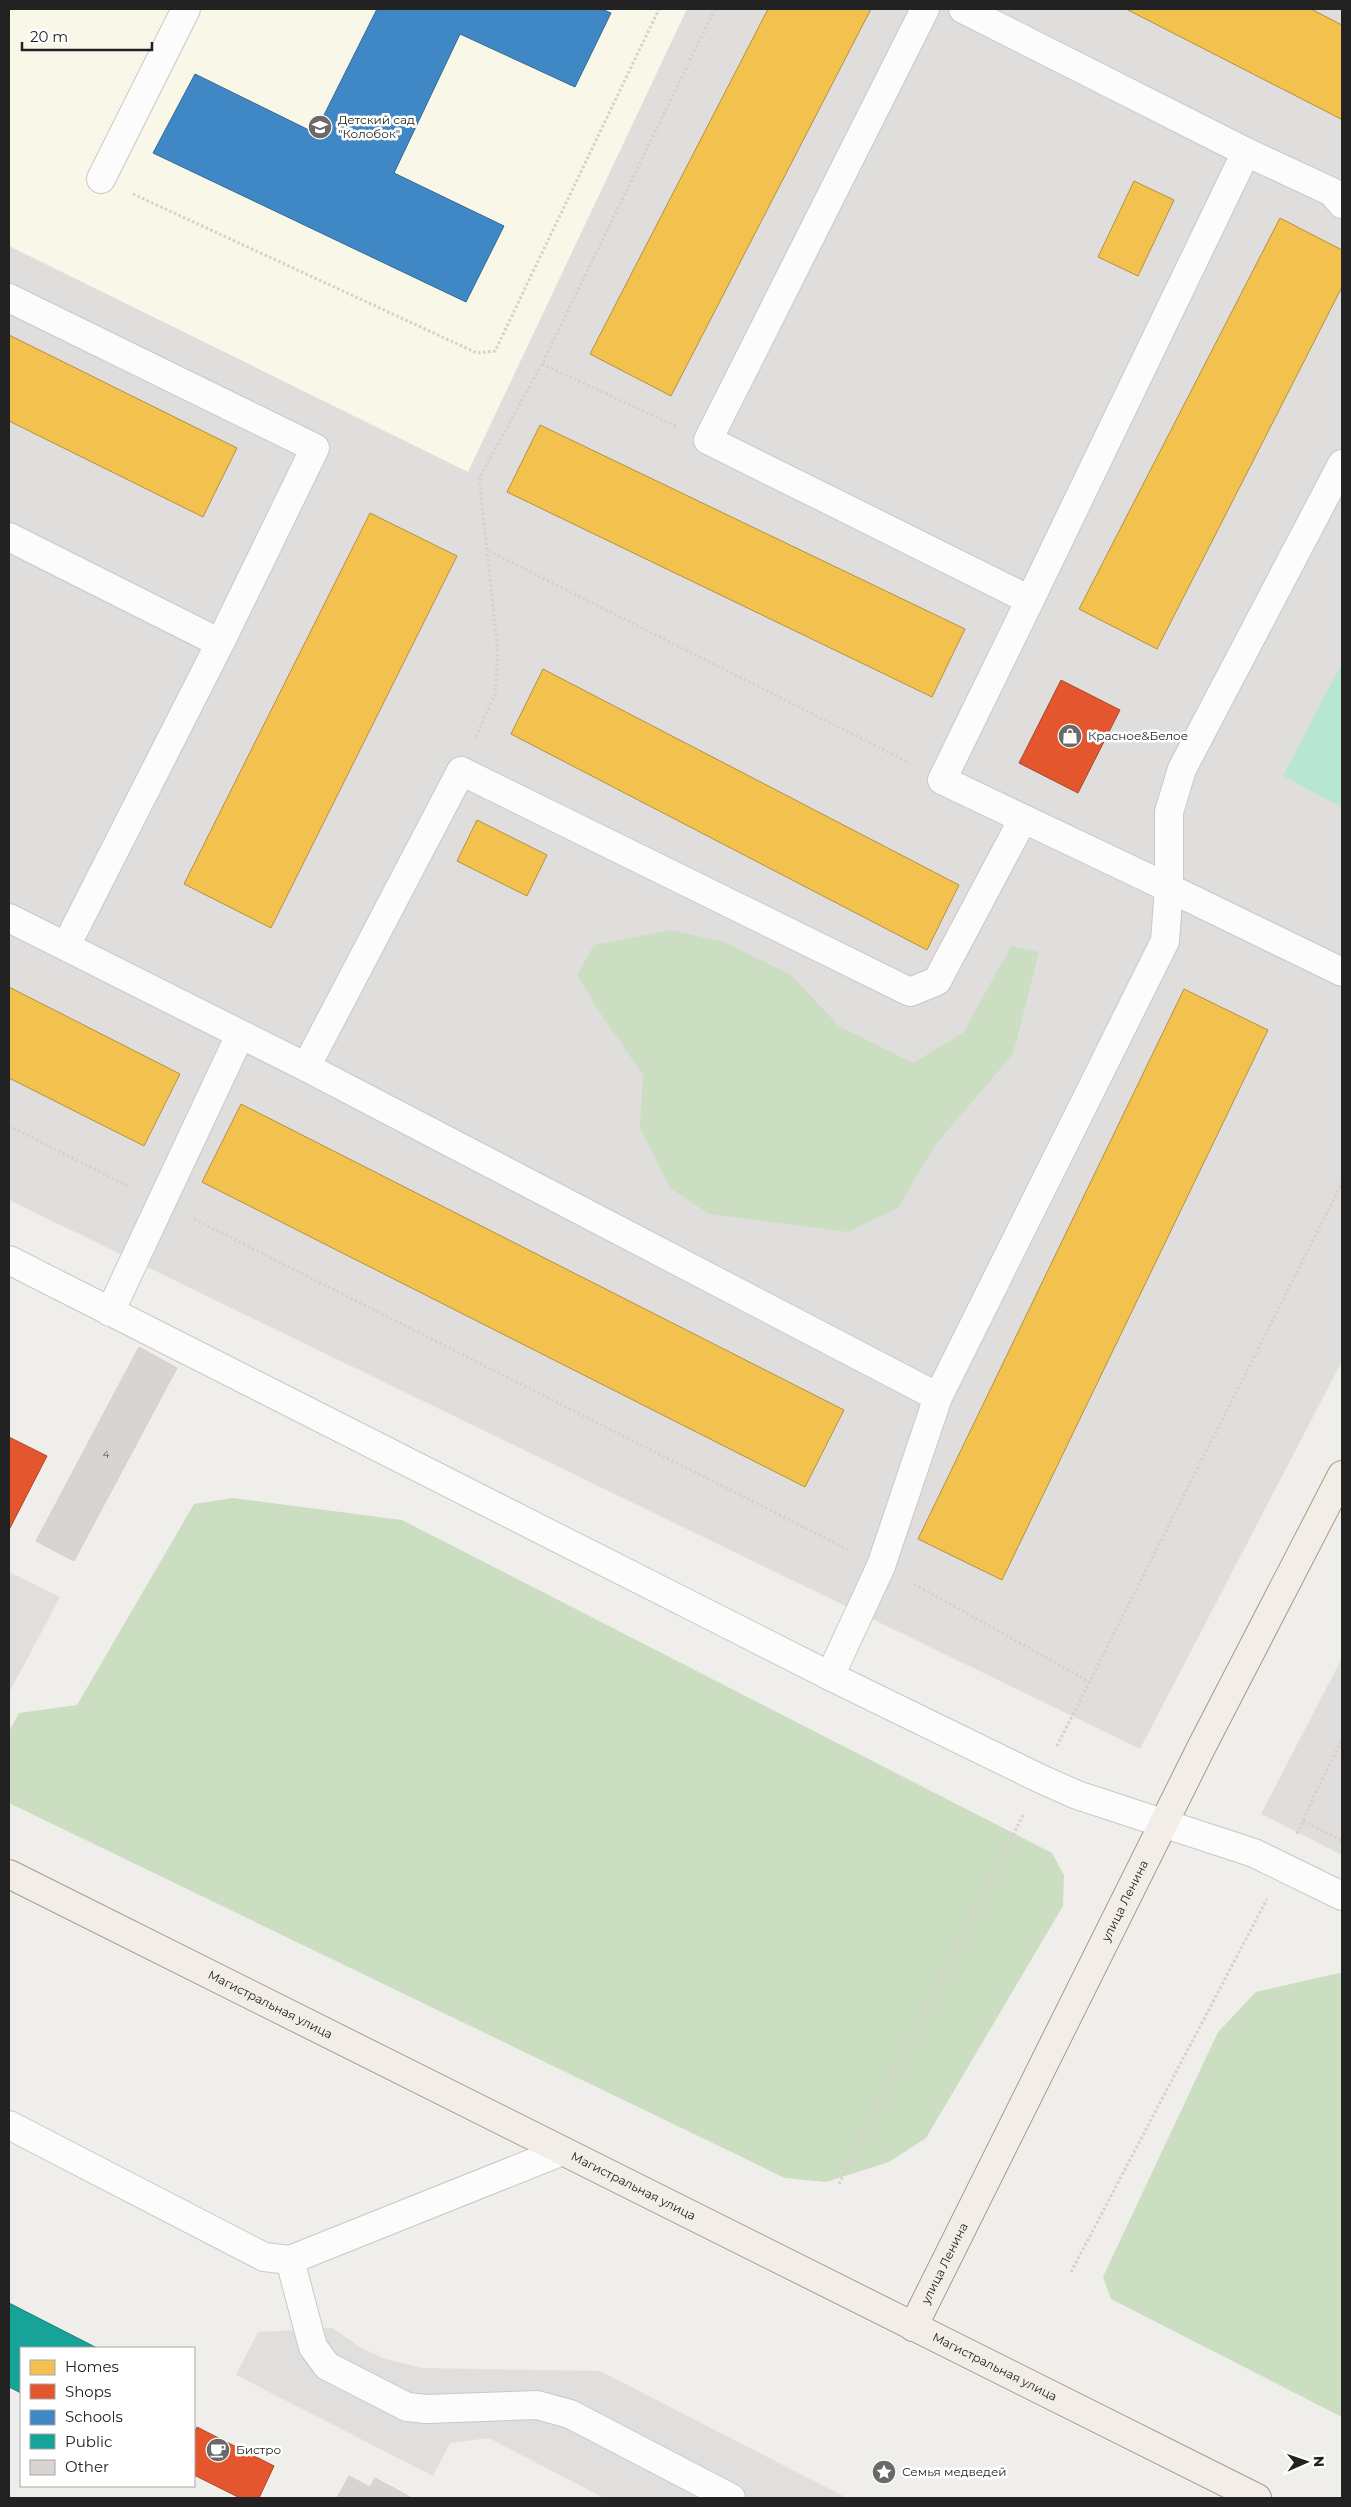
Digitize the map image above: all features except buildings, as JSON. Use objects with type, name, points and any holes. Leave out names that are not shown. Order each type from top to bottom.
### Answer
[{"type":"main road","name":"улица Ленина","points":[[912,2327],[1164,1824],[1342,1475]]},
{"type":"main road","name":"Магистральная улица","points":[[9,1874],[560,2152],[912,2327],[1017,2376],[1258,2498]]},
{"type":"street","points":[[101,179],[186,9]]},
{"type":"street","points":[[924,9],[708,440],[1030,600]]},
{"type":"street","points":[[963,9],[1246,152],[1339,189]]},
{"type":"street","points":[[1246,152],[942,780],[1342,972]]},
{"type":"street","points":[[9,298],[315,448],[220,643],[66,946]]},
{"type":"street","points":[[830,1676],[881,1566],[938,1397],[1165,942],[1169,888],[1169,812],[1182,769],[1342,464]]},
{"type":"street","points":[[9,537],[220,643]]},
{"type":"street","points":[[306,1067],[461,771],[910,992],[936,981],[1023,819]]},
{"type":"street","points":[[9,918],[306,1067],[938,1397]]},
{"type":"street","points":[[110,1312],[240,1035]]},
{"type":"street","points":[[9,1260],[830,1676],[1041,1779],[1077,1795],[1254,1853],[1342,1896]]},
{"type":"street","points":[[9,2125],[264,2257],[290,2260],[560,2152]]},
{"type":"street","points":[[290,2260],[313,2348],[328,2366],[407,2407],[427,2409],[537,2405],[570,2414],[730,2498]]},
{"type":"path","points":[[101,179],[476,353],[495,351],[659,9]]},
{"type":"path","points":[[461,771],[495,694],[498,654],[479,478],[542,364],[715,9]]},
{"type":"path","points":[[542,364],[708,440]]},
{"type":"path","points":[[487,550],[942,780]]},
{"type":"path","points":[[9,1126],[881,1566],[1088,1681]]},
{"type":"path","points":[[839,2184],[1088,1681],[1342,1183]]},
{"type":"path","points":[[1071,2272],[1284,1866],[1302,1821],[1342,1740]]},
{"type":"path","points":[[1302,1821],[1342,1841]]},
{"type":"shaded area","points":[[9,9],[1342,9],[1342,1361],[1140,1749],[9,1200]]},
{"type":"shaded area","name":"Детский сад \"Колобок\"","points":[[9,9],[687,9],[468,472],[9,246]]},
{"type":"shaded area","points":[[9,1572],[60,1597],[9,1693]]},
{"type":"shaded area","points":[[1342,1658],[1342,1855],[1261,1814]]},
{"type":"shaded area","points":[[333,2328],[358,2346],[385,2359],[422,2368],[600,2371],[847,2498],[604,2498],[489,2438],[450,2443],[433,2476],[236,2375],[258,2332]]},
{"type":"green space","points":[[1342,663],[1342,807],[1283,776]]},
{"type":"green space","points":[[670,930],[724,942],[790,974],[840,1027],[913,1063],[963,1033],[1011,946],[1039,952],[1013,1054],[936,1144],[898,1208],[848,1232],[709,1214],[670,1188],[640,1128],[643,1075],[596,1007],[577,975],[594,945]]},
{"type":"green space","points":[[233,1498],[402,1520],[1052,1853],[1064,1875],[1063,1906],[926,2138],[889,2162],[826,2182],[785,2178],[9,1803],[9,1731],[19,1713],[77,1705],[194,1504]]},
{"type":"green space","points":[[1339,1973],[1342,1974],[1342,2417],[1111,2299],[1103,2277],[1218,2032],[1256,1992]]},
{"type":"place","name":"Детский сад \"Колобок\"","points":[[320,127]]},
{"type":"place","name":"Красное&Белое","points":[[1070,736]]},
{"type":"place","name":"Бистро","points":[[218,2450]]},
{"type":"place","name":"Семья медведей","points":[[884,2472]]}]
